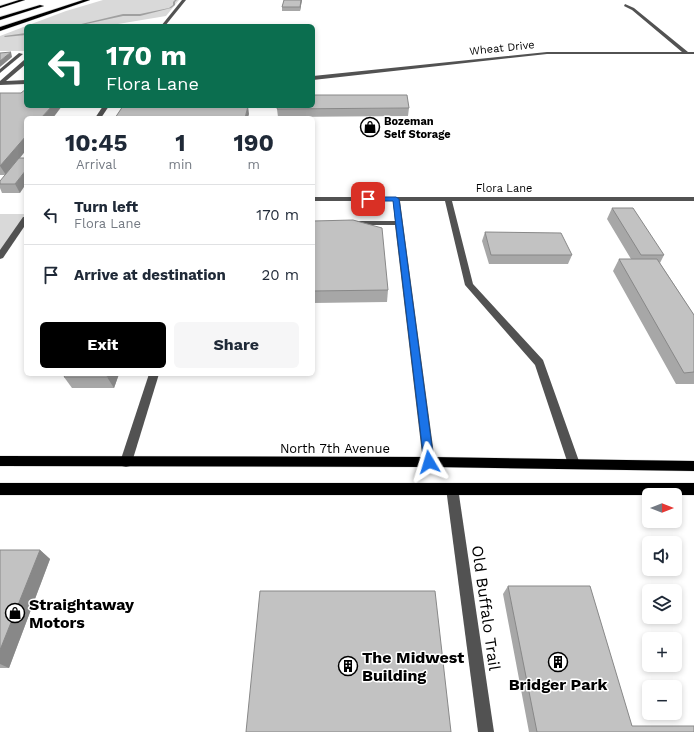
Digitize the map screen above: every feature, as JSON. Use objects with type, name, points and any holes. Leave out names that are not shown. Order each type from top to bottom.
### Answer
[{"type":"highway","points":[[0,29],[88,0]]},
{"type":"highway","points":[[0,20],[49,4]]},
{"type":"main road","points":[[0,7],[24,0]]},
{"type":"main road","name":"North 7th Avenue","points":[[0,461],[429,462],[694,466]]},
{"type":"main road","points":[[0,489],[694,489]]},
{"type":"street","points":[[165,24],[184,0]]},
{"type":"street","points":[[625,5],[634,9],[694,59]]},
{"type":"street","name":"Wheat Drive","points":[[315,78],[547,53],[694,53]]},
{"type":"street","points":[[0,71],[21,54]]},
{"type":"street","points":[[0,64],[24,62]]},
{"type":"street","points":[[0,83],[24,62]]},
{"type":"street","points":[[0,83],[24,82]]},
{"type":"street","name":"Flora Lane","points":[[315,199],[694,199]]},
{"type":"street","points":[[396,199],[429,462]]},
{"type":"street","points":[[448,199],[468,284],[539,363],[574,464]]},
{"type":"street","points":[[0,256],[24,222]]},
{"type":"street","points":[[344,223],[399,223]]},
{"type":"street","points":[[126,462],[153,376]]},
{"type":"street","name":"Old Buffalo Trail","points":[[452,488],[486,732]]},
{"type":"shaded area","points":[[103,0],[179,0],[166,16],[118,24],[31,24],[66,11]]},
{"type":"shaded area","points":[[24,27],[24,51],[0,51],[0,36]]},
{"type":"shaded area","points":[[0,214],[24,214],[24,222],[0,256]]},
{"type":"building","points":[[284,0],[301,0],[300,7],[282,7]]},
{"type":"building","points":[[11,52],[0,61],[0,53]]},
{"type":"building","points":[[24,91],[24,108],[50,108],[43,116],[24,116],[24,138],[0,166],[0,93],[21,93]]},
{"type":"building","points":[[315,95],[407,95],[409,108],[277,109],[315,108]]},
{"type":"building","points":[[122,108],[248,108],[246,116],[116,116]]},
{"type":"building","points":[[19,158],[24,158],[24,173],[15,184],[0,184],[0,181]]},
{"type":"building","points":[[612,208],[633,208],[664,255],[641,255]]},
{"type":"building","points":[[353,220],[382,228],[388,290],[315,291],[315,221]]},
{"type":"building","points":[[485,232],[561,233],[572,255],[491,255]]},
{"type":"building","points":[[619,259],[657,259],[694,315],[694,372],[684,373]]},
{"type":"building","points":[[65,376],[108,376],[107,377],[64,377]]},
{"type":"building","points":[[0,550],[40,550],[0,650]]},
{"type":"building","name":"Bridger Park","points":[[508,586],[590,586],[632,726],[694,726],[694,732],[537,732]]},
{"type":"building","name":"The Midwest Building","points":[[260,591],[435,591],[451,732],[246,732]]},
{"type":"waterway","points":[[83,24],[123,15],[140,15],[170,8],[174,5],[176,0]]},
{"type":"waterway","points":[[5,36],[24,34]]},
{"type":"place","name":"Bozeman Self Storage","points":[[370,127]]},
{"type":"place","name":"Straightaway Motors","points":[[15,613]]},
{"type":"place","name":"Bridger Park","points":[[558,662]]},
{"type":"place","name":"The Midwest Building","points":[[348,666]]},
{"type":"route","points":[[368,199],[396,199],[429,462]]}]
